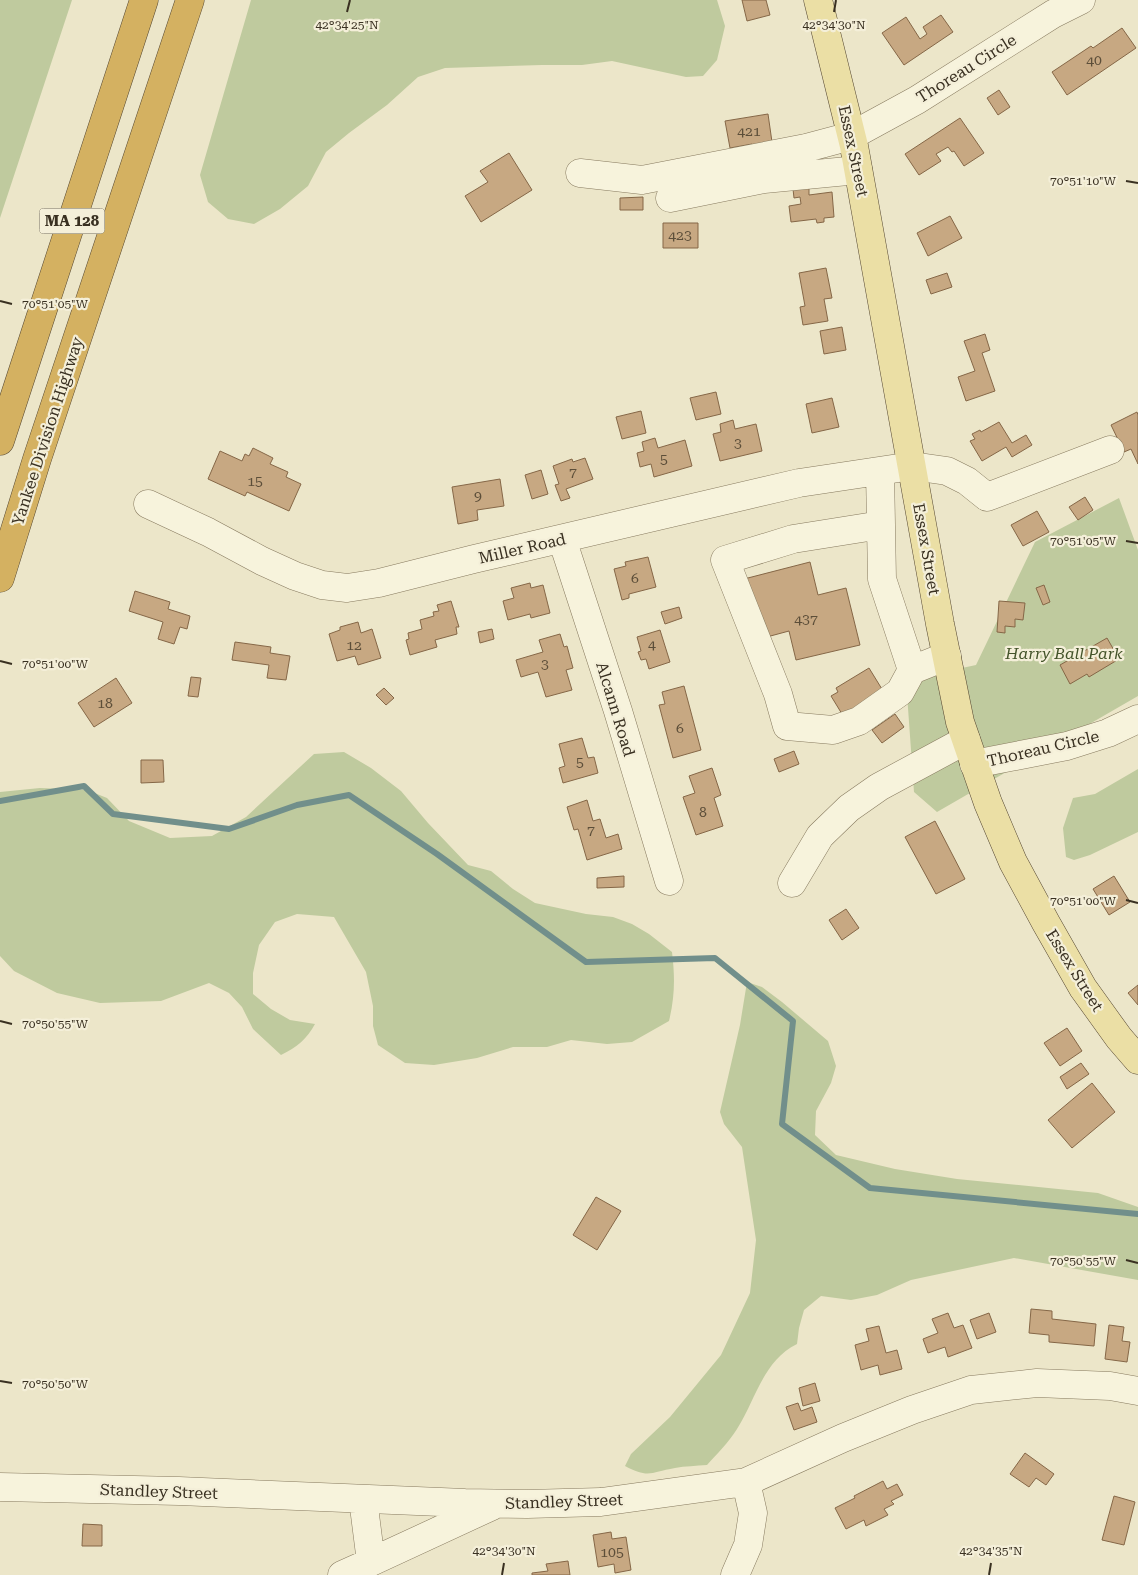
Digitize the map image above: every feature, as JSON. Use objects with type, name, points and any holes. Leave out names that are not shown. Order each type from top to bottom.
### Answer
[{"type":"highway","name":"MA 128","points":[[0,441],[144,0]]},
{"type":"highway","name":"Yankee Division Highway","points":[[0,578],[37,459],[190,0]]},
{"type":"main road","name":"Essex Street","points":[[818,0],[858,170],[960,722],[988,803],[1013,862],[1083,988],[1119,1038],[1138,1060]]},
{"type":"street","name":"Thoreau Circle","points":[[580,173],[642,180],[806,148],[851,136],[917,100],[1053,14],[1081,0]]},
{"type":"street","points":[[670,198],[764,179],[858,170]]},
{"type":"street","name":"Miller Road","points":[[148,504],[296,576],[322,585],[346,588],[379,583],[474,558],[799,483],[912,466],[947,471],[967,481],[987,497],[1110,450]]},
{"type":"street","points":[[880,471],[882,579],[912,670]]},
{"type":"street","points":[[881,525],[793,540],[725,560],[778,694],[787,726],[833,730],[860,721],[900,692],[912,670],[947,656]]},
{"type":"street","name":"Alcann Road","points":[[562,539],[618,711],[668,881]]},
{"type":"street","name":"Thoreau Circle","points":[[792,883],[820,836],[849,808],[879,787],[970,752],[1067,746],[1108,733],[1138,719]]},
{"type":"street","name":"Standley Street","points":[[0,1487],[179,1491],[496,1504],[600,1502],[746,1482],[843,1438],[912,1410],[971,1390],[1038,1383],[1110,1386],[1138,1391]]},
{"type":"street","points":[[735,1575],[748,1545],[753,1513],[746,1482]]},
{"type":"street","points":[[363,1499],[371,1562]]},
{"type":"street","points":[[342,1575],[496,1504]]},
{"type":"green space","points":[[0,0],[72,0],[0,218]]},
{"type":"green space","points":[[251,0],[717,0],[725,26],[717,60],[703,76],[686,77],[612,61],[582,65],[445,68],[418,77],[387,105],[326,152],[308,186],[280,209],[254,224],[228,219],[208,202],[200,175]]},
{"type":"green space","name":"Harry Ball Park","points":[[1119,498],[1138,550],[1138,696],[937,812],[914,792],[906,680],[976,665],[1035,542]]},
{"type":"green space","points":[[344,752],[371,768],[401,791],[468,865],[491,871],[513,889],[535,903],[586,914],[613,917],[632,924],[649,934],[672,952],[674,986],[669,1021],[632,1042],[607,1044],[571,1040],[547,1047],[513,1047],[477,1058],[434,1065],[405,1063],[378,1045],[373,1026],[373,1006],[366,972],[334,917],[297,914],[275,922],[259,945],[253,973],[253,994],[271,1009],[290,1020],[315,1024],[301,1042],[281,1055],[253,1029],[242,1007],[229,993],[209,983],[161,1001],[100,1003],[57,993],[14,971],[0,956],[0,792],[40,788],[87,790],[107,798],[129,821],[170,838],[212,836],[246,817],[314,754]]},
{"type":"green space","points":[[1138,769],[1138,832],[1090,855],[1074,860],[1066,857],[1063,828],[1073,798],[1095,794]]},
{"type":"green space","points":[[747,982],[762,987],[828,1041],[836,1066],[831,1083],[816,1111],[815,1135],[836,1155],[895,1169],[957,1179],[1098,1193],[1138,1207],[1138,1280],[1014,1258],[911,1280],[877,1295],[851,1300],[821,1296],[804,1310],[797,1344],[785,1351],[768,1370],[737,1429],[707,1465],[679,1467],[650,1473],[640,1472],[625,1466],[631,1454],[670,1417],[721,1355],[750,1293],[756,1240],[742,1147],[724,1124],[720,1112],[740,1025]]},
{"type":"building","points":[[742,0],[766,0],[770,15],[747,21]]},
{"type":"building","points":[[941,15],[953,32],[904,65],[882,33],[906,17],[920,39],[927,34],[923,27]]},
{"type":"building","points":[[1122,28],[1136,48],[1067,95],[1052,72]]},
{"type":"building","points":[[999,90],[1010,107],[998,115],[987,98]]},
{"type":"building","points":[[768,114],[772,142],[752,148],[752,144],[730,148],[725,121]]},
{"type":"building","points":[[960,118],[984,153],[964,166],[954,151],[952,152],[948,147],[936,154],[941,161],[919,175],[905,154]]},
{"type":"building","points":[[509,153],[532,190],[481,222],[465,196],[488,182],[480,171]]},
{"type":"building","points":[[809,187],[809,195],[832,192],[834,217],[824,218],[824,222],[817,223],[816,219],[791,222],[789,206],[801,204],[800,197],[794,198],[793,189]]},
{"type":"building","points":[[643,197],[643,210],[620,210],[620,198]]},
{"type":"building","points":[[950,216],[962,238],[928,256],[917,233]]},
{"type":"building","points":[[663,223],[698,223],[698,248],[663,248]]},
{"type":"building","points":[[826,268],[832,298],[824,299],[828,321],[803,325],[800,307],[805,306],[799,273]]},
{"type":"building","points":[[947,273],[952,287],[931,294],[926,280]]},
{"type":"building","points":[[842,327],[846,350],[824,354],[820,331]]},
{"type":"building","points":[[985,334],[990,350],[982,353],[995,391],[966,401],[958,377],[975,371],[964,341]]},
{"type":"building","points":[[716,392],[721,414],[696,420],[690,398]]},
{"type":"building","points":[[832,398],[839,427],[812,433],[806,404]]},
{"type":"building","points":[[641,411],[646,433],[622,439],[616,417]]},
{"type":"building","points":[[1137,412],[1138,464],[1131,449],[1124,452],[1111,425]]},
{"type":"building","points":[[733,420],[735,429],[756,424],[762,451],[720,461],[713,434],[721,432],[720,424]]},
{"type":"building","points":[[999,422],[1012,443],[1026,435],[1032,445],[1012,457],[1006,447],[982,461],[970,441],[975,439],[972,434],[980,430],[981,432]]},
{"type":"building","points":[[655,438],[658,448],[685,440],[692,466],[654,477],[651,464],[640,467],[637,453],[644,451],[642,442]]},
{"type":"building","points":[[253,448],[273,458],[270,464],[288,472],[286,477],[301,484],[289,511],[247,492],[245,496],[208,479],[220,451],[242,461],[245,454],[249,456]]},
{"type":"building","points":[[585,458],[593,479],[566,489],[570,498],[561,501],[555,485],[559,484],[553,466],[572,459],[573,462]]},
{"type":"building","points":[[541,470],[548,494],[532,499],[525,475]]},
{"type":"building","points":[[500,479],[504,506],[477,510],[478,520],[458,524],[452,487]]},
{"type":"building","points":[[1085,497],[1093,510],[1078,520],[1069,507]]},
{"type":"building","points":[[1037,511],[1049,532],[1023,546],[1011,525]]},
{"type":"building","points":[[648,557],[656,587],[629,594],[629,598],[622,600],[614,569],[626,566],[625,562]]},
{"type":"building","points":[[810,562],[818,595],[846,588],[860,645],[796,660],[789,631],[763,638],[744,579]]},
{"type":"building","points":[[530,583],[531,588],[543,585],[550,613],[531,618],[530,614],[508,620],[503,601],[514,598],[511,588]]},
{"type":"building","points":[[1044,585],[1050,602],[1043,605],[1036,588]]},
{"type":"building","points":[[135,591],[170,602],[168,609],[190,616],[187,629],[180,627],[174,644],[158,639],[163,622],[129,611]]},
{"type":"building","points":[[451,601],[459,627],[456,627],[457,634],[435,640],[437,647],[410,655],[406,640],[409,639],[408,633],[422,629],[420,620],[434,616],[433,612],[439,611],[437,605]]},
{"type":"building","points":[[999,601],[1025,603],[1023,620],[1015,619],[1015,627],[1005,626],[1005,633],[997,632]]},
{"type":"building","points":[[679,607],[682,618],[665,624],[661,612]]},
{"type":"building","points":[[358,622],[361,633],[372,629],[381,658],[358,665],[355,656],[337,661],[329,634],[340,630],[340,627]]},
{"type":"building","points":[[492,629],[494,639],[480,643],[478,632]]},
{"type":"building","points":[[660,630],[670,662],[649,669],[646,659],[641,660],[638,652],[641,651],[637,637]]},
{"type":"building","points":[[560,634],[564,647],[567,646],[573,668],[566,670],[572,690],[546,697],[538,672],[521,677],[516,660],[543,652],[539,640]]},
{"type":"building","points":[[1107,638],[1119,659],[1089,677],[1087,674],[1070,684],[1060,665]]},
{"type":"building","points":[[235,642],[271,647],[270,653],[290,656],[286,680],[267,678],[269,665],[232,660]]},
{"type":"building","points":[[869,668],[885,694],[842,714],[831,696],[838,692],[836,688]]},
{"type":"building","points":[[191,677],[201,678],[198,697],[188,696]]},
{"type":"building","points":[[116,678],[132,703],[94,727],[78,703]]},
{"type":"building","points":[[684,686],[701,750],[673,758],[659,705],[665,704],[662,692]]},
{"type":"building","points":[[384,688],[394,698],[386,705],[376,695]]},
{"type":"building","points":[[895,714],[904,727],[882,743],[872,730]]},
{"type":"building","points":[[582,738],[588,758],[594,757],[598,773],[563,783],[559,768],[565,766],[559,744]]},
{"type":"building","points":[[794,751],[799,764],[779,772],[774,759]]},
{"type":"building","points":[[141,760],[163,760],[164,782],[141,783]]},
{"type":"building","points":[[712,768],[721,795],[714,798],[723,826],[696,835],[683,797],[695,793],[689,776]]},
{"type":"building","points":[[587,800],[593,821],[600,819],[606,838],[618,834],[622,849],[587,860],[578,829],[574,830],[567,807]]},
{"type":"building","points":[[935,821],[965,879],[936,894],[905,837]]},
{"type":"building","points":[[624,876],[624,887],[597,888],[597,878]]},
{"type":"building","points":[[1114,876],[1130,902],[1109,915],[1093,889]]},
{"type":"building","points":[[846,909],[859,928],[842,940],[829,920]]},
{"type":"building","points":[[1138,985],[1138,1005],[1128,993]]},
{"type":"building","points":[[1067,1028],[1082,1051],[1060,1066],[1044,1043]]},
{"type":"building","points":[[1081,1063],[1089,1074],[1067,1089],[1060,1077]]},
{"type":"building","points":[[1092,1083],[1115,1112],[1072,1148],[1048,1120]]},
{"type":"building","points":[[596,1197],[621,1211],[597,1250],[573,1235]]},
{"type":"building","points":[[1031,1309],[1052,1311],[1052,1319],[1096,1324],[1094,1346],[1049,1342],[1049,1335],[1029,1333]]},
{"type":"building","points":[[948,1313],[954,1328],[963,1325],[972,1348],[948,1357],[945,1347],[928,1353],[923,1339],[938,1333],[932,1319]]},
{"type":"building","points":[[989,1313],[996,1332],[977,1339],[970,1320]]},
{"type":"building","points":[[1109,1325],[1124,1327],[1122,1341],[1130,1342],[1127,1362],[1105,1359]]},
{"type":"building","points":[[879,1326],[886,1353],[897,1350],[902,1369],[880,1375],[878,1365],[861,1370],[855,1345],[869,1341],[866,1329]]},
{"type":"building","points":[[815,1383],[820,1401],[803,1406],[799,1388]]},
{"type":"building","points":[[798,1403],[801,1411],[812,1407],[817,1422],[794,1430],[786,1407]]},
{"type":"building","points":[[1025,1453],[1054,1474],[1046,1485],[1036,1478],[1029,1487],[1010,1474]]},
{"type":"building","points":[[883,1481],[887,1489],[897,1484],[903,1495],[891,1501],[894,1504],[884,1509],[888,1515],[866,1526],[864,1520],[846,1529],[835,1508]]},
{"type":"building","points":[[1114,1496],[1135,1502],[1124,1545],[1102,1540]]},
{"type":"building","points":[[83,1524],[102,1525],[102,1546],[82,1546]]},
{"type":"building","points":[[611,1532],[612,1539],[626,1537],[631,1570],[615,1573],[614,1564],[598,1567],[593,1535]]},
{"type":"building","points":[[568,1561],[570,1575],[532,1575],[532,1573],[548,1571],[546,1564]]},
{"type":"waterway","points":[[0,801],[84,786],[113,814],[229,829],[297,805],[349,795],[437,854],[586,962],[715,958],[793,1021],[782,1124],[870,1188],[1138,1214]]}]
